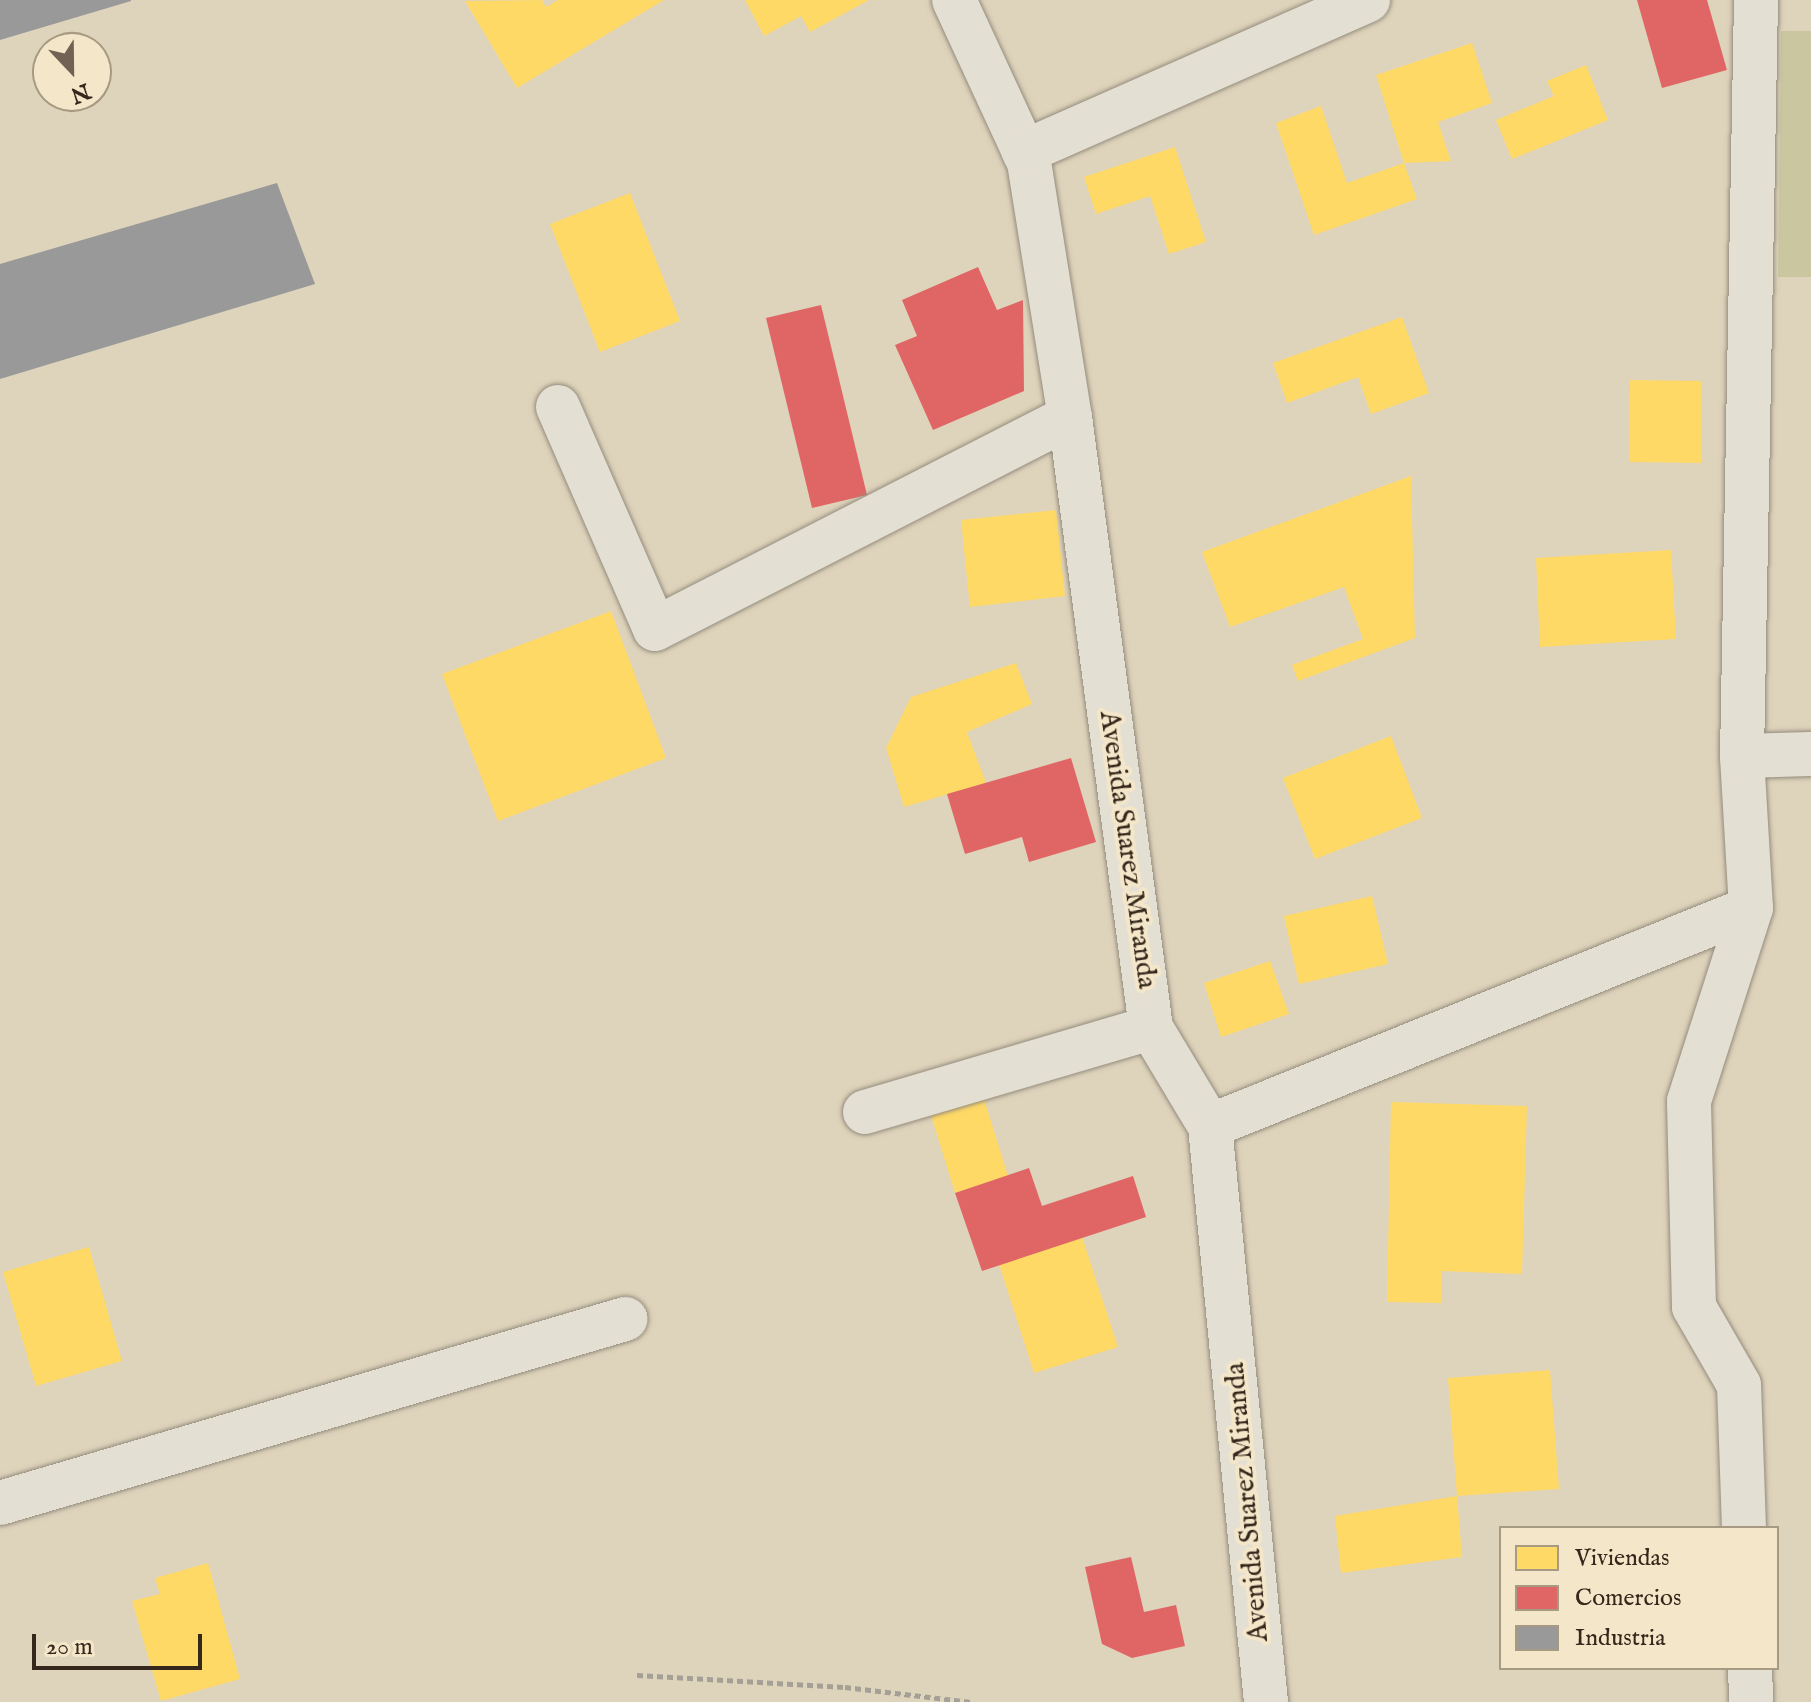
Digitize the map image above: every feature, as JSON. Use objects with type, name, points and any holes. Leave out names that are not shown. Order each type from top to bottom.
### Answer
[{"type":"street","name":"Avenida Suarez Miranda","points":[[954,0],[1024,152],[1070,417],[1151,1028],[1210,1126],[1266,1702]]},
{"type":"street","points":[[1024,152],[1368,0]]},
{"type":"street","points":[[1744,1526],[1739,1385],[1694,1307],[1689,1101],[1751,908],[1742,756],[1756,0]]},
{"type":"street","points":[[558,407],[655,629],[1070,417]]},
{"type":"street","points":[[1742,756],[1811,754]]},
{"type":"street","points":[[1210,1126],[1751,908]]},
{"type":"street","points":[[865,1112],[1151,1028]]},
{"type":"street","points":[[0,1503],[625,1319]]},
{"type":"street","points":[[1750,1670],[1751,1702]]},
{"type":"path","points":[[637,1675],[845,1687],[971,1702]]},
{"type":"shaded area","points":[[1781,31],[1811,31],[1811,277],[1778,277]]},
{"type":"building: Viviendas","points":[[542,0],[546,7],[558,0],[664,0],[517,88],[465,1]]},
{"type":"building: Viviendas","points":[[745,0],[869,0],[810,32],[801,16],[764,36]]},
{"type":"building: Viviendas","points":[[1472,43],[1492,103],[1438,122],[1451,161],[1404,163],[1376,75]]},
{"type":"building: Viviendas","points":[[1586,65],[1608,120],[1512,159],[1496,120],[1554,96],[1547,81]]},
{"type":"building: Viviendas","points":[[1321,106],[1347,183],[1404,163],[1417,199],[1314,235],[1276,123]]},
{"type":"building: Viviendas","points":[[1175,147],[1206,242],[1169,254],[1150,196],[1096,214],[1084,177]]},
{"type":"building: Viviendas","points":[[630,193],[680,321],[600,352],[550,224]]},
{"type":"building: Viviendas","points":[[1402,317],[1429,393],[1371,414],[1358,377],[1287,403],[1273,363]]},
{"type":"building: Viviendas","points":[[1630,380],[1701,381],[1701,463],[1629,462]]},
{"type":"building: Viviendas","points":[[1411,476],[1415,638],[1298,681],[1292,665],[1363,639],[1344,587],[1230,627],[1202,552]]},
{"type":"building: Viviendas","points":[[1056,510],[1065,596],[970,607],[961,520]]},
{"type":"building: Viviendas","points":[[1671,550],[1676,639],[1540,647],[1536,558]]},
{"type":"building: Viviendas","points":[[611,611],[666,758],[498,821],[442,674]]},
{"type":"building: Viviendas","points":[[1016,663],[1032,704],[967,732],[986,783],[904,807],[886,748],[911,697]]},
{"type":"building: Viviendas","points":[[1391,736],[1422,818],[1315,859],[1283,778]]},
{"type":"building: Viviendas","points":[[1372,896],[1388,964],[1299,984],[1284,916]]},
{"type":"building: Viviendas","points":[[1270,961],[1289,1014],[1221,1037],[1204,983]]},
{"type":"building: Viviendas","points":[[983,1096],[1008,1176],[955,1193],[930,1112]]},
{"type":"building: Viviendas","points":[[1391,1102],[1527,1106],[1522,1274],[1441,1271],[1441,1303],[1387,1302]]},
{"type":"building: Viviendas","points":[[1082,1237],[1118,1347],[1034,1373],[999,1264]]},
{"type":"building: Viviendas","points":[[89,1247],[122,1361],[36,1386],[3,1272]]},
{"type":"building: Viviendas","points":[[1550,1370],[1559,1489],[1457,1496],[1448,1378]]},
{"type":"building: Viviendas","points":[[1457,1496],[1462,1557],[1341,1573],[1335,1516]]},
{"type":"building: Viviendas","points":[[208,1563],[240,1679],[161,1701],[132,1601],[160,1594],[155,1578]]},
{"type":"building: Comercios","points":[[1637,0],[1707,0],[1727,70],[1662,88]]},
{"type":"building: Comercios","points":[[978,267],[997,310],[1023,300],[1024,391],[933,430],[895,345],[917,336],[902,300]]},
{"type":"building: Comercios","points":[[821,305],[867,495],[812,508],[766,318]]},
{"type":"building: Comercios","points":[[1071,758],[1096,842],[1029,862],[1022,837],[965,854],[947,794]]},
{"type":"building: Comercios","points":[[1029,1168],[1042,1206],[1133,1176],[1146,1217],[982,1271],[955,1193]]},
{"type":"building: Comercios","points":[[1131,1557],[1144,1612],[1176,1605],[1185,1646],[1132,1658],[1102,1644],[1085,1567]]},
{"type":"building: Industria","points":[[0,0],[131,0],[131,1],[0,40]]},
{"type":"building: Industria","points":[[277,183],[315,284],[0,379],[0,264]]}]
